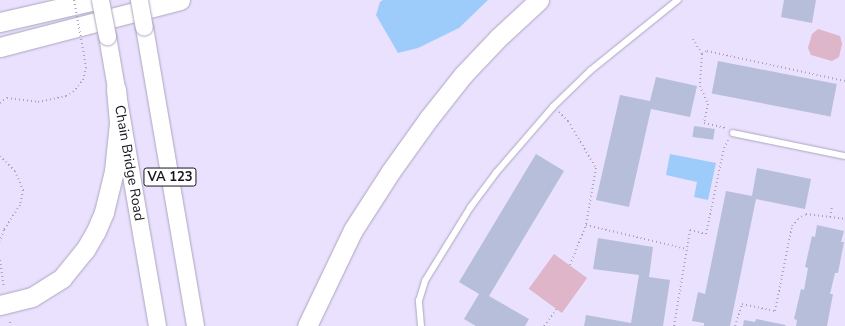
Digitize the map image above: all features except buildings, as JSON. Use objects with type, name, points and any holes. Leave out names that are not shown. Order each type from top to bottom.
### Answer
[{"type":"highway","points":[[0,22],[95,0]]},
{"type":"highway","points":[[0,47],[180,0]]},
{"type":"highway","points":[[307,326],[353,230],[391,171],[464,75],[498,38],[539,0]]},
{"type":"highway","points":[[2,296],[32,296],[62,278],[85,250],[96,231],[104,212],[114,171],[119,122],[116,90]]},
{"type":"main road","name":"Chain Bridge Road","points":[[100,0],[157,326]]},
{"type":"main road","name":"VA 123","points":[[139,0],[195,326]]},
{"type":"lane","points":[[421,326],[419,301],[425,280],[470,208],[492,179],[553,107],[623,43],[678,0]]},
{"type":"lane","points":[[732,133],[845,156]]},
{"type":"path","points":[[0,103],[7,98],[38,102],[66,96],[73,92],[83,80],[86,68],[74,0]]},
{"type":"path","points":[[674,326],[690,230],[706,234],[724,148],[732,133],[724,127],[704,123],[708,104],[700,86],[702,54],[693,39]]},
{"type":"path","points":[[702,54],[707,51],[845,81]]},
{"type":"path","points":[[553,107],[568,121],[596,168],[586,225],[575,256],[570,265]]},
{"type":"path","points":[[0,156],[19,178],[22,194],[20,205],[4,230],[0,241]]},
{"type":"path","points":[[830,217],[832,207]]},
{"type":"path","points":[[735,326],[742,304],[775,311],[792,226],[798,219],[806,214],[845,219]]},
{"type":"path","points":[[586,225],[687,249]]},
{"type":"path","points":[[0,260],[2,296]]},
{"type":"path","points":[[544,326],[558,310]]},
{"type":"shaded area","points":[[818,29],[840,36],[842,44],[839,57],[832,61],[811,55],[808,48],[812,34]]},
{"type":"shaded area","points":[[554,254],[587,278],[562,313],[529,289]]},
{"type":"water","points":[[383,0],[488,0],[459,28],[418,48],[398,53],[376,15],[380,2]]},
{"type":"water","points":[[670,154],[716,163],[708,200],[694,197],[697,182],[666,175]]}]
